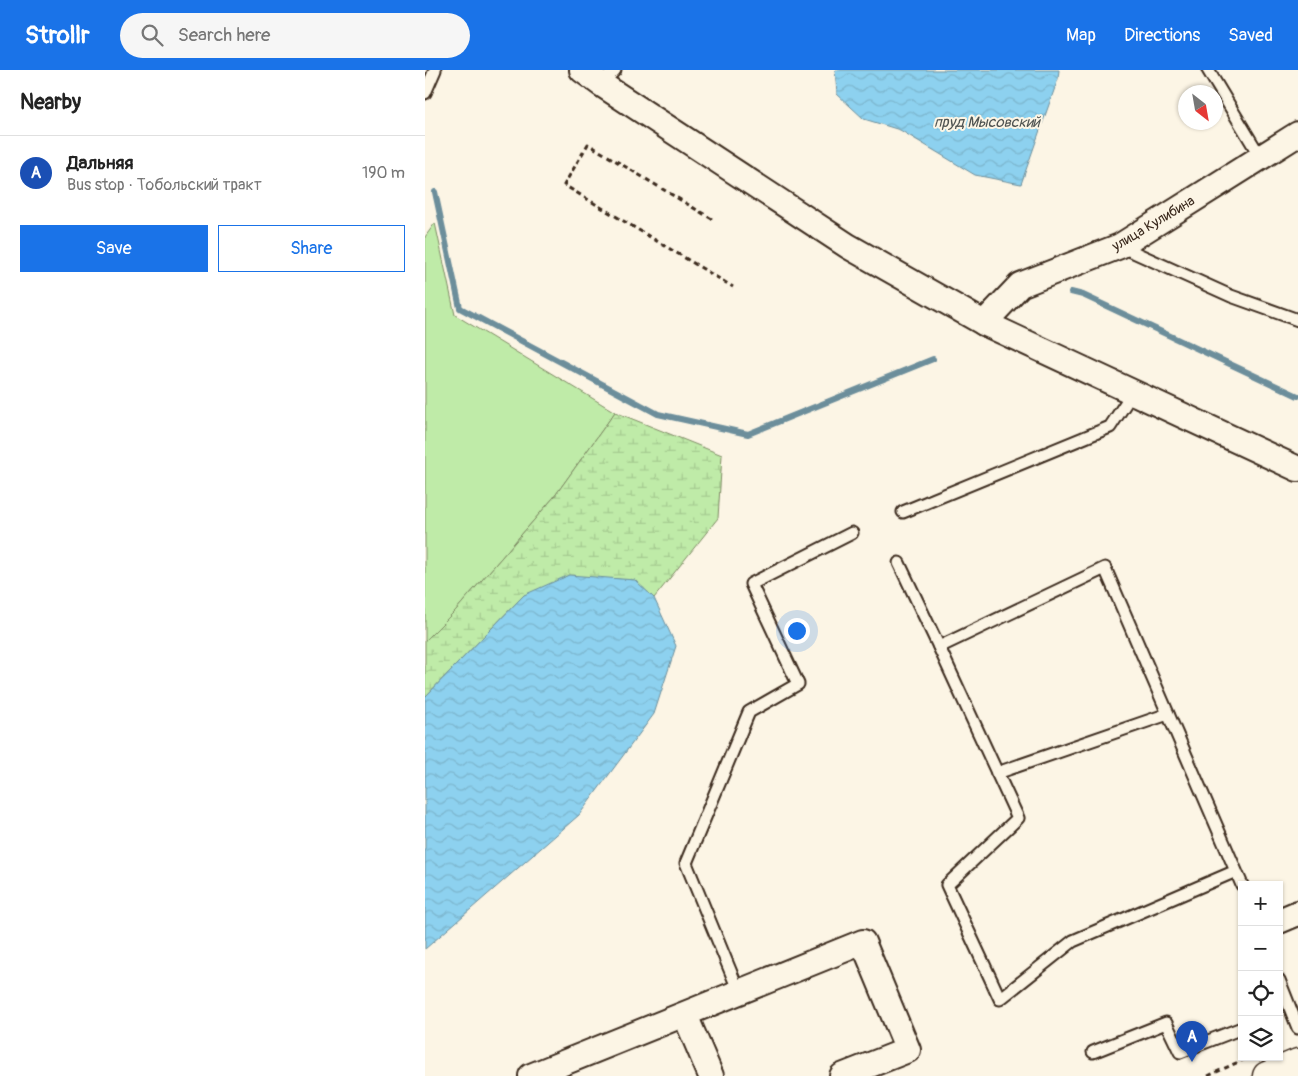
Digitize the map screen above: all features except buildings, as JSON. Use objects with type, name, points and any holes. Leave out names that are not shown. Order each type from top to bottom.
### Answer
[{"type":"main road","points":[[1267,1076],[1298,1063]]},
{"type":"street","points":[[582,70],[608,77],[848,246],[984,323],[1298,468]]},
{"type":"street","name":"улица Кулибина","points":[[984,323],[1020,285],[1120,246],[1298,134]]},
{"type":"street","points":[[1283,919],[1298,913]]},
{"type":"street","points":[[531,1076],[863,942],[908,1050],[842,1076]]},
{"type":"street","points":[[685,1014],[711,1076]]},
{"type":"lane","points":[[425,93],[435,70]]},
{"type":"lane","points":[[1208,70],[1261,158]]},
{"type":"lane","points":[[1120,246],[1231,296],[1298,320]]},
{"type":"lane","points":[[903,512],[1110,427],[1133,392]]},
{"type":"lane","points":[[739,992],[686,862],[749,712],[798,684],[751,584],[852,533]]},
{"type":"lane","points":[[899,563],[1018,818],[947,885],[1000,999],[1073,941],[1236,871]]},
{"type":"lane","points":[[939,647],[1105,568],[1240,881]]},
{"type":"lane","points":[[997,773],[1168,714]]},
{"type":"lane","points":[[1285,1012],[1298,1028]]},
{"type":"lane","points":[[1093,1052],[1165,1023],[1180,1052],[1238,1030]]},
{"type":"path","points":[[712,219],[588,144],[564,185],[733,287]]},
{"type":"path","points":[[1208,1076],[1243,1061]]},
{"type":"green space","points":[[435,223],[455,315],[615,412],[554,497],[456,610],[425,641],[425,237]]},
{"type":"green space","points":[[615,412],[722,455],[718,518],[654,598],[634,580],[608,579],[524,595],[425,697],[425,641],[456,610],[554,497]]},
{"type":"water","name":"пруд Мысовский","points":[[835,70],[1059,70],[1058,79],[1021,184],[975,175],[900,130],[864,119],[837,94]]},
{"type":"water","points":[[569,575],[635,580],[654,598],[676,646],[654,714],[579,815],[425,949],[425,697],[524,595]]},
{"type":"waterway","points":[[435,192],[460,308],[658,414],[748,434],[933,359]]},
{"type":"waterway","points":[[1071,292],[1083,295],[1298,396]]},
{"type":"place","name":"Дальняя","points":[[1192,1062]]}]
